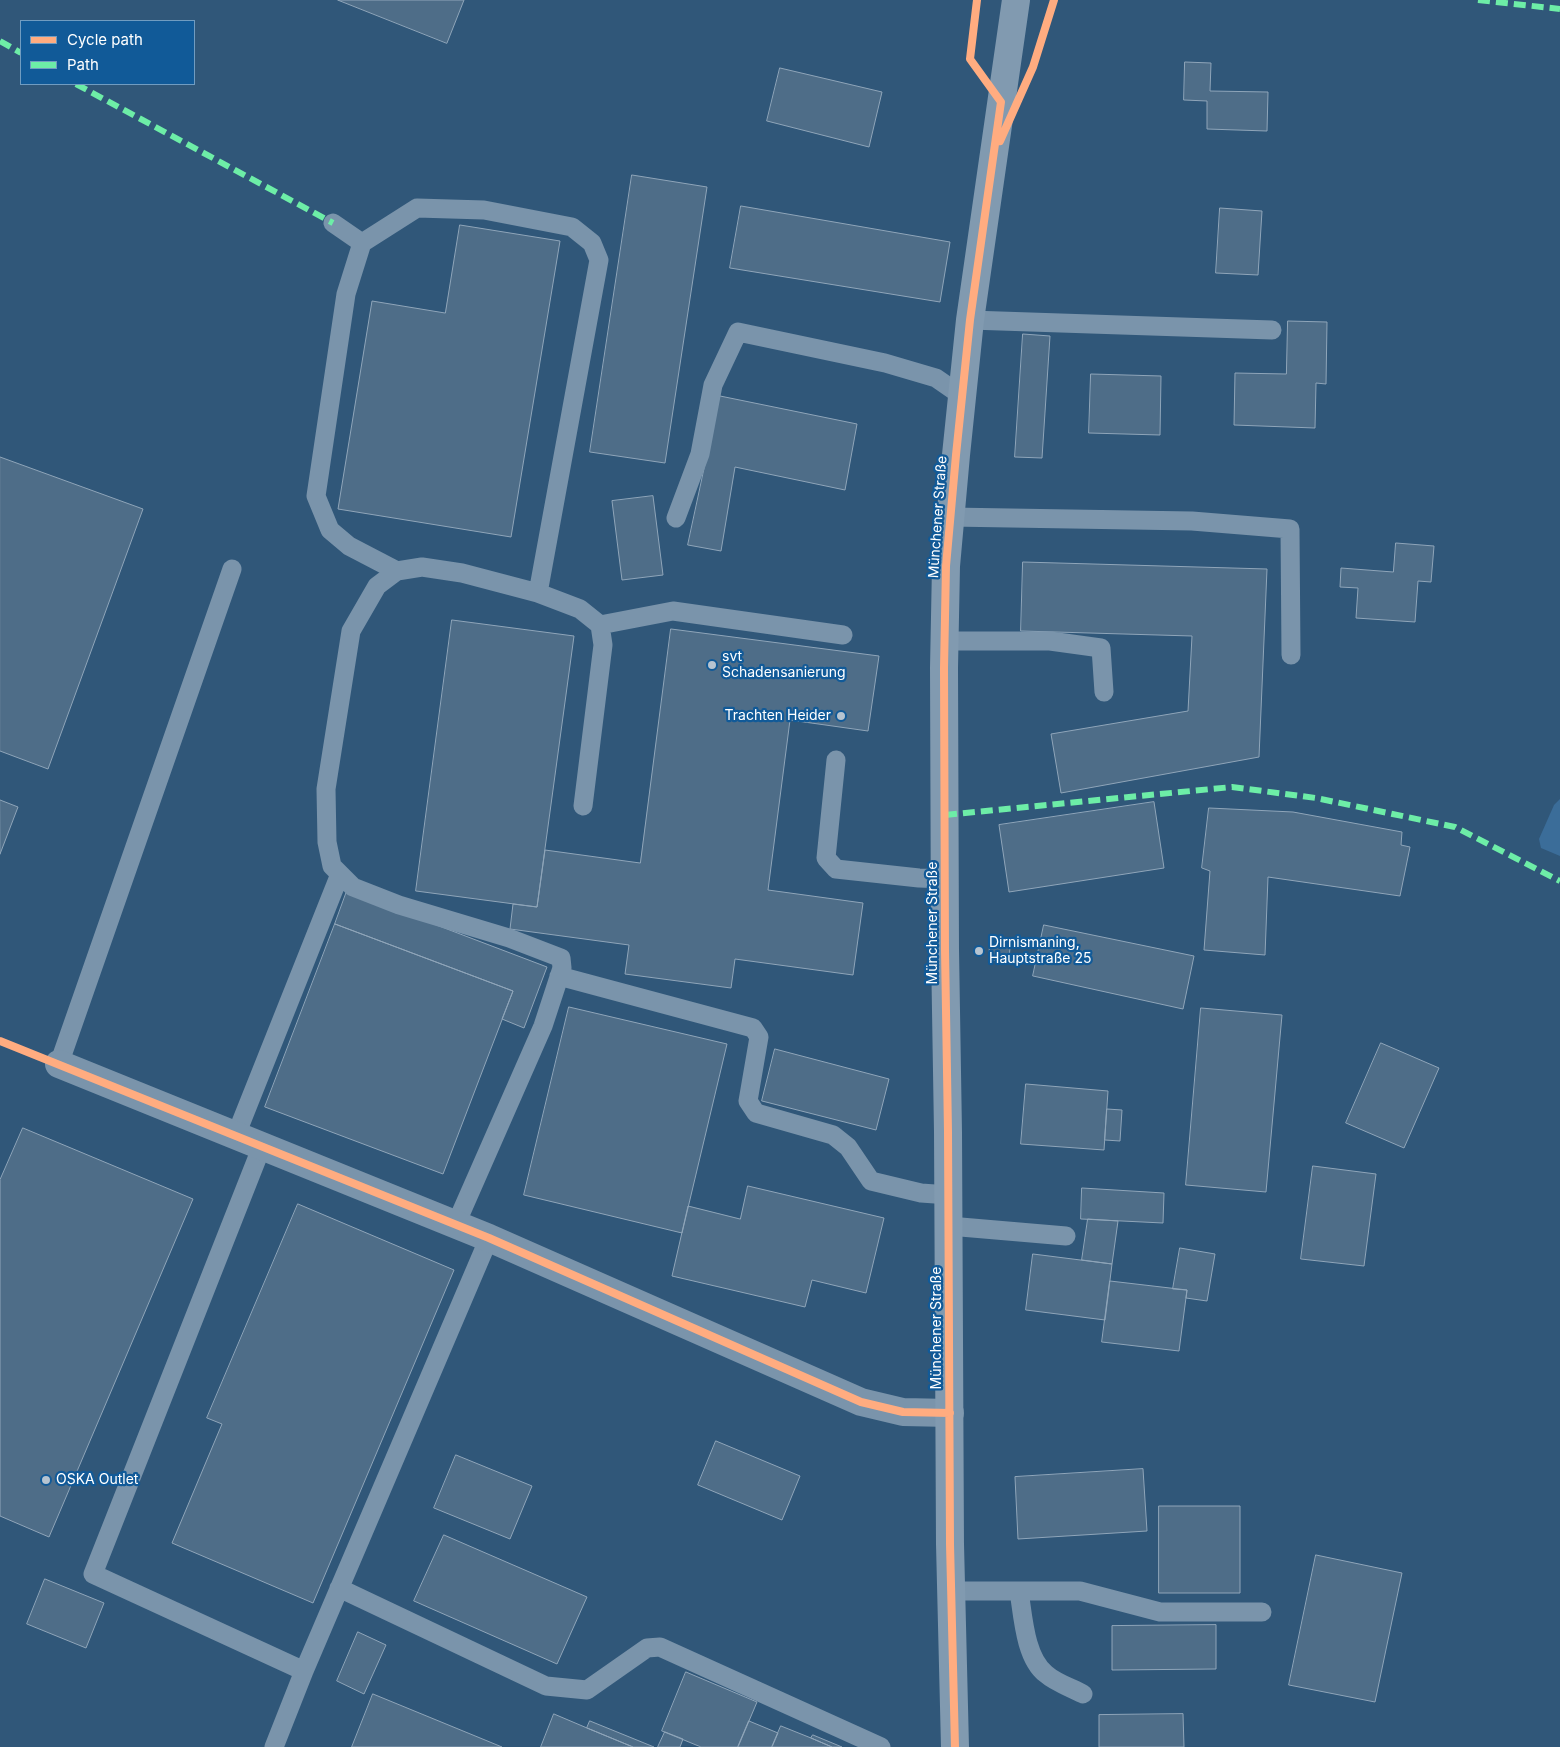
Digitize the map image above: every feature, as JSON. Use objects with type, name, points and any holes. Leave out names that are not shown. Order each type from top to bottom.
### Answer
[{"type":"main road","name":"Münchener Straße","points":[[956,1747],[951,1591],[945,879],[944,641],[946,566],[970,320],[1016,0]]},
{"type":"street","points":[[59,1064],[456,1224],[860,1402],[904,1412],[950,1413]]},
{"type":"lane","points":[[397,571],[349,546],[330,530],[316,496],[346,294],[362,243],[417,208],[484,210],[572,227],[592,243],[600,260],[538,593]]},
{"type":"lane","points":[[333,224],[362,243]]},
{"type":"lane","points":[[970,320],[1272,330]]},
{"type":"lane","points":[[676,518],[700,454],[714,385],[738,332],[886,363],[936,378],[962,396]]},
{"type":"lane","points":[[950,516],[1192,522],[1290,529],[1291,655]]},
{"type":"lane","points":[[456,1224],[543,1026],[560,976],[562,968],[561,958],[509,938],[398,905],[353,887],[332,866],[327,842],[326,789],[351,631],[377,586],[397,571],[422,567],[462,572],[538,593],[580,609],[600,625],[603,645],[583,806]]},
{"type":"lane","points":[[59,1064],[232,569]]},
{"type":"lane","points":[[600,625],[673,612],[843,635]]},
{"type":"lane","points":[[944,641],[1050,641],[1101,648],[1104,692]]},
{"type":"lane","points":[[836,760],[826,858],[836,869],[945,879]]},
{"type":"lane","points":[[236,1135],[340,874]]},
{"type":"lane","points":[[560,976],[753,1028],[759,1037],[748,1100],[756,1113],[833,1135],[848,1147],[871,1181],[921,1193],[948,1195]]},
{"type":"lane","points":[[262,1146],[93,1574],[304,1671]]},
{"type":"lane","points":[[949,1226],[1066,1236]]},
{"type":"lane","points":[[274,1747],[339,1588],[489,1238]]},
{"type":"lane","points":[[339,1588],[546,1686],[587,1690],[648,1648],[660,1647],[881,1747]]},
{"type":"lane","points":[[951,1591],[1080,1591],[1160,1612],[1262,1612]]},
{"type":"lane","points":[[1019,1591],[1032,1657],[1045,1674],[1084,1694]]},
{"type":"water","points":[[1560,799],[1560,856],[1541,848],[1539,839],[1554,805]]},
{"type":"building","points":[[338,0],[464,0],[447,43]]},
{"type":"building","points":[[1185,62],[1211,63],[1210,91],[1268,92],[1267,131],[1207,129],[1207,101],[1184,100]]},
{"type":"building","points":[[780,68],[882,92],[869,147],[767,121]]},
{"type":"building","points":[[632,175],[707,187],[665,463],[590,452]]},
{"type":"building","points":[[741,206],[950,242],[940,302],[730,268]]},
{"type":"building","points":[[1220,208],[1262,211],[1258,275],[1216,273]]},
{"type":"building","points":[[460,225],[560,241],[511,537],[338,509],[372,301],[445,313]]},
{"type":"building","points":[[1288,321],[1327,322],[1326,384],[1316,383],[1315,428],[1234,425],[1235,373],[1286,374]]},
{"type":"building","points":[[1023,334],[1050,336],[1042,458],[1015,457]]},
{"type":"building","points":[[1091,374],[1161,376],[1160,435],[1089,433]]},
{"type":"building","points":[[720,396],[857,424],[845,490],[735,467],[721,551],[688,545]]},
{"type":"building","points":[[0,457],[143,509],[48,769],[0,751]]},
{"type":"building","points":[[653,496],[663,575],[622,580],[612,501]]},
{"type":"building","points":[[1396,543],[1434,546],[1431,582],[1418,581],[1415,622],[1356,618],[1358,588],[1340,587],[1341,568],[1393,572]]},
{"type":"building","points":[[1023,562],[1267,569],[1259,757],[1061,793],[1051,734],[1188,711],[1192,636],[1021,631]]},
{"type":"building","points":[[452,620],[574,636],[537,907],[416,891]]},
{"type":"building","points":[[671,629],[879,656],[868,731],[790,720],[768,890],[863,903],[853,975],[735,959],[731,988],[625,974],[629,945],[510,929],[513,904],[537,907],[545,850],[640,863]]},
{"type":"building","points":[[0,800],[18,807],[0,854]]},
{"type":"building","points":[[1154,802],[1164,868],[1009,892],[999,825]]},
{"type":"building","points":[[1209,808],[1293,812],[1402,832],[1401,845],[1410,847],[1400,896],[1268,877],[1265,955],[1204,950],[1210,871],[1202,868]]},
{"type":"building","points":[[347,891],[547,967],[524,1028],[502,1019],[513,991],[335,924]]},
{"type":"building","points":[[335,924],[513,991],[443,1174],[265,1107]]},
{"type":"building","points":[[1044,925],[1194,956],[1183,1009],[1033,976]]},
{"type":"building","points":[[990,945],[1010,946],[1009,962],[989,960]]},
{"type":"building","points":[[569,1007],[727,1044],[682,1233],[524,1195]]},
{"type":"building","points":[[1201,1008],[1282,1015],[1266,1192],[1186,1185]]},
{"type":"building","points":[[1381,1043],[1439,1068],[1404,1148],[1346,1123]]},
{"type":"building","points":[[775,1049],[889,1079],[876,1130],[762,1101]]},
{"type":"building","points":[[1026,1084],[1108,1091],[1104,1150],[1021,1144]]},
{"type":"building","points":[[1107,1109],[1122,1110],[1120,1141],[1105,1140]]},
{"type":"building","points":[[23,1128],[193,1199],[49,1537],[0,1516],[0,1180]]},
{"type":"building","points":[[1313,1166],[1376,1174],[1364,1266],[1301,1259]]},
{"type":"building","points":[[748,1186],[884,1218],[866,1293],[812,1280],[805,1307],[672,1276],[688,1206],[740,1219]]},
{"type":"building","points":[[1082,1188],[1164,1193],[1163,1223],[1081,1219]]},
{"type":"building","points":[[298,1204],[454,1270],[313,1603],[172,1543],[222,1424],[207,1418]]},
{"type":"building","points":[[1088,1219],[1118,1221],[1112,1264],[1082,1260]]},
{"type":"building","points":[[1180,1248],[1215,1254],[1207,1301],[1186,1298],[1187,1290],[1173,1289]]},
{"type":"building","points":[[1033,1254],[1112,1264],[1105,1320],[1026,1310]]},
{"type":"building","points":[[1110,1281],[1187,1290],[1179,1351],[1102,1342]]},
{"type":"building","points":[[716,1441],[800,1476],[782,1520],[698,1485]]},
{"type":"building","points":[[456,1455],[532,1486],[510,1539],[434,1508]]},
{"type":"building","points":[[1143,1469],[1147,1531],[1018,1539],[1015,1477]]},
{"type":"building","points":[[1159,1506],[1240,1506],[1240,1593],[1159,1593]]},
{"type":"building","points":[[444,1535],[587,1597],[557,1664],[414,1601]]},
{"type":"building","points":[[1316,1555],[1402,1573],[1375,1702],[1289,1685]]},
{"type":"building","points":[[45,1579],[104,1603],[86,1648],[27,1624]]},
{"type":"building","points":[[1216,1625],[1216,1669],[1112,1670],[1112,1626]]},
{"type":"building","points":[[358,1632],[386,1645],[364,1694],[337,1681]]},
{"type":"building","points":[[686,1672],[757,1702],[738,1747],[701,1747],[662,1731]]},
{"type":"building","points":[[373,1694],[502,1747],[352,1747]]},
{"type":"building","points":[[554,1714],[587,1728],[633,1747],[541,1747]]},
{"type":"building","points":[[1183,1714],[1184,1747],[1099,1747],[1099,1715]]},
{"type":"building","points":[[590,1721],[654,1747],[633,1747],[587,1728]]},
{"type":"building","points":[[749,1721],[778,1733],[772,1747],[738,1747]]},
{"type":"building","points":[[781,1726],[811,1738],[832,1747],[772,1747]]},
{"type":"building","points":[[665,1732],[683,1739],[680,1747],[658,1747]]},
{"type":"building","points":[[813,1735],[842,1747],[832,1747],[811,1738]]},
{"type":"marked path","points":[[1478,0],[1560,9]]},
{"type":"marked path","points":[[0,41],[20,52]]},
{"type":"marked path","points":[[78,85],[333,223]]},
{"type":"marked path","points":[[945,815],[1232,787],[1316,798],[1455,827],[1560,881]]},
{"type":"cycle path","points":[[955,1747],[950,1544],[945,950],[944,668],[946,566],[970,320],[1001,102],[970,59],[977,0]]},
{"type":"cycle path","points":[[1000,141],[1033,67],[1054,0]]},
{"type":"cycle path","points":[[0,1041],[489,1238],[861,1402],[903,1412],[950,1413]]},
{"type":"place","name":"svt Schadensanierung","points":[[712,665]]},
{"type":"place","name":"Trachten Heider","points":[[841,716]]},
{"type":"place","name":"Dirnismaning, Hauptstraße 25","points":[[979,951]]},
{"type":"place","name":"OSKA Outlet","points":[[46,1480]]}]
